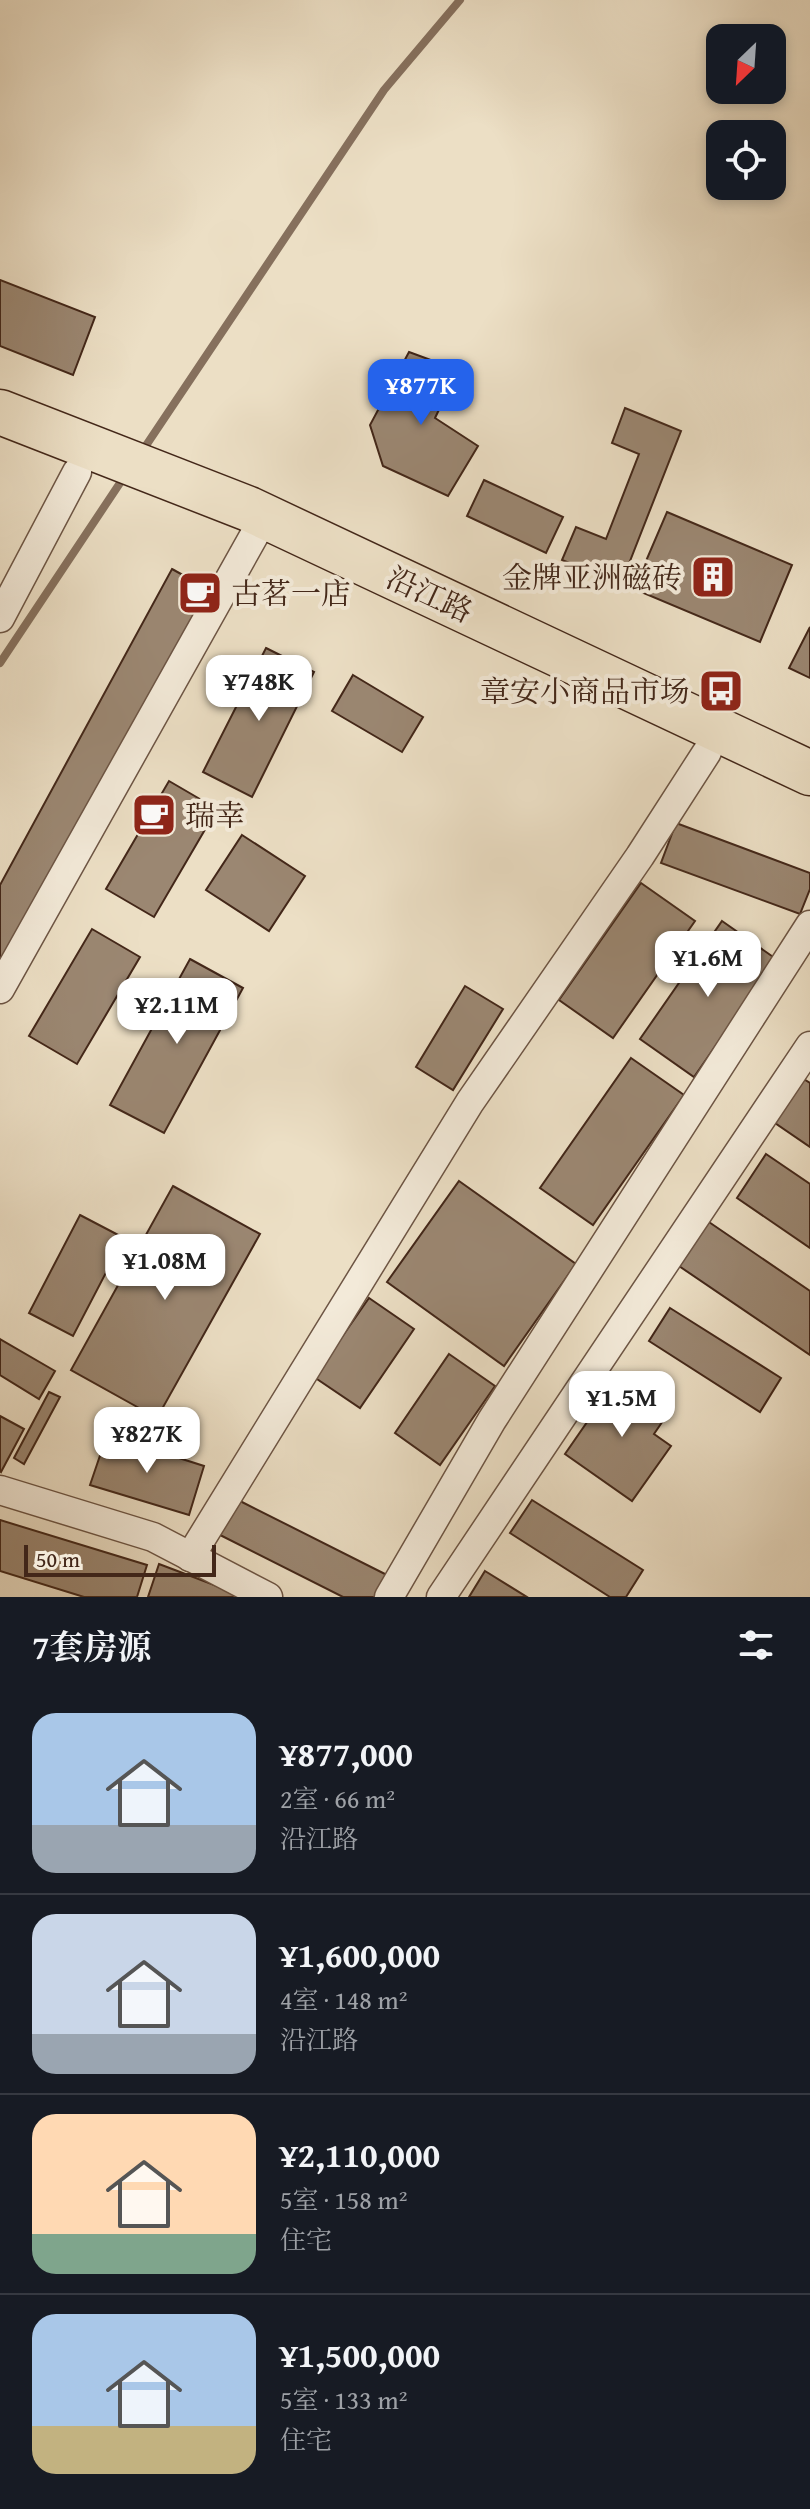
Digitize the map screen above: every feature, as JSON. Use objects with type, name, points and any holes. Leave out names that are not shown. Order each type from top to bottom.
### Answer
[{"type":"main road","name":"沿江路","points":[[0,412],[99,470]]},
{"type":"main road","name":"沿江路","points":[[0,441],[99,470],[251,525],[810,773]]},
{"type":"main road","name":"沿江路","points":[[251,525],[810,801]]},
{"type":"street","points":[[0,618],[99,470]]},
{"type":"street","points":[[0,989],[251,525]]},
{"type":"street","points":[[190,1557],[470,1102],[640,856],[707,752]]},
{"type":"street","points":[[389,1597],[492,1420],[810,925]]},
{"type":"street","points":[[441,1597],[810,1046]]},
{"type":"street","points":[[0,1490],[153,1537],[268,1597]]},
{"type":"building","points":[[0,280],[95,317],[73,375],[0,346]]},
{"type":"building","points":[[409,352],[458,370],[435,418],[478,446],[448,496],[383,466],[370,425]]},
{"type":"building","points":[[625,408],[681,431],[621,584],[562,560],[576,527],[606,539],[639,454],[612,443]]},
{"type":"building","points":[[484,480],[563,517],[546,553],[467,516]]},
{"type":"building","name":"金牌亚洲磁砖","points":[[667,512],[792,565],[760,642],[634,589]]},
{"type":"building","points":[[172,569],[210,590],[0,975],[0,885]]},
{"type":"building","points":[[810,627],[810,678],[789,668]]},
{"type":"building","points":[[266,648],[314,672],[252,797],[203,772]]},
{"type":"building","points":[[353,675],[423,717],[402,752],[332,711]]},
{"type":"building","points":[[169,781],[217,809],[154,917],[106,889]]},
{"type":"building","points":[[676,823],[810,873],[810,889],[800,914],[661,863]]},
{"type":"building","points":[[242,835],[305,876],[269,931],[206,890]]},
{"type":"building","points":[[641,883],[695,921],[613,1038],[559,1000]]},
{"type":"building","points":[[722,921],[776,959],[694,1077],[640,1039]]},
{"type":"building","points":[[92,929],[140,957],[77,1064],[29,1036]]},
{"type":"building","points":[[190,959],[243,988],[164,1133],[110,1105]]},
{"type":"building","points":[[465,986],[503,1009],[453,1090],[416,1067]]},
{"type":"building","points":[[631,1058],[684,1095],[593,1225],[540,1188]]},
{"type":"building","points":[[802,1078],[810,1083],[810,1147],[772,1121]]},
{"type":"building","points":[[766,1154],[810,1184],[810,1248],[737,1198]]},
{"type":"building","points":[[459,1181],[576,1264],[504,1366],[387,1282]]},
{"type":"building","points":[[173,1186],[260,1234],[157,1418],[71,1370]]},
{"type":"building","points":[[80,1215],[124,1238],[73,1336],[29,1313]]},
{"type":"building","points":[[706,1220],[810,1291],[810,1355],[676,1264]]},
{"type":"building","points":[[369,1298],[414,1329],[360,1408],[314,1377]]},
{"type":"building","points":[[670,1308],[781,1378],[760,1412],[649,1341]]},
{"type":"building","points":[[0,1339],[55,1371],[39,1399],[0,1375]]},
{"type":"building","points":[[449,1354],[495,1386],[440,1465],[395,1433]]},
{"type":"building","points":[[619,1376],[669,1412],[654,1434],[671,1446],[632,1501],[565,1454]]},
{"type":"building","points":[[49,1392],[60,1397],[24,1464],[14,1458]]},
{"type":"building","points":[[0,1416],[24,1429],[1,1472],[0,1471]]},
{"type":"building","points":[[107,1435],[204,1466],[189,1515],[90,1485]]},
{"type":"building","points":[[238,1500],[389,1576],[378,1597],[343,1597],[220,1535]]},
{"type":"building","points":[[532,1500],[643,1570],[626,1597],[610,1597],[510,1533]]},
{"type":"building","points":[[0,1520],[147,1565],[137,1597],[84,1597],[0,1571]]},
{"type":"building","points":[[159,1564],[238,1594],[244,1597],[148,1597]]},
{"type":"building","points":[[485,1571],[527,1597],[469,1597]]},
{"type":"waterway","points":[[141,453],[384,90],[460,0]]},
{"type":"waterway","points":[[0,663],[126,474]]},
{"type":"place","name":"金牌亚洲磁砖","points":[[713,577]]},
{"type":"place","name":"古茗一店","points":[[200,593]]},
{"type":"place","name":"章安小商品市场","points":[[721,691]]},
{"type":"place","name":"瑞幸","points":[[154,815]]}]
